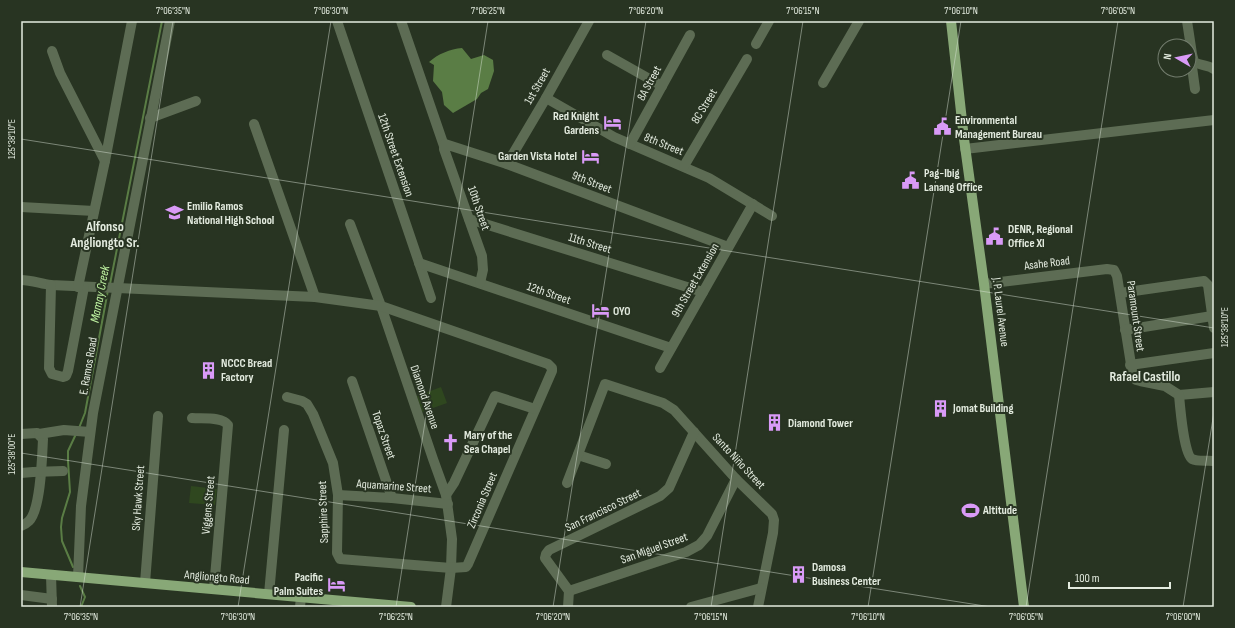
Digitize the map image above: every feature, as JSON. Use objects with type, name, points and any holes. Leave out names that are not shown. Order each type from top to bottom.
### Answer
[{"type":"main road","name":"J. P. Laurel Avenue","points":[[951,21],[965,148],[984,284],[1024,607]]},
{"type":"main road","name":"Angliongto Road","points":[[21,572],[269,594],[300,602],[411,607]]},
{"type":"street","points":[[47,284],[50,368],[52,374],[64,377],[68,372],[94,211],[132,21]]},
{"type":"street","name":"E. Ramos Road","points":[[78,577],[80,512],[111,288],[150,118],[170,21]]},
{"type":"street","name":"12th Street Extension","points":[[337,21],[431,298]]},
{"type":"street","name":"10th Street","points":[[401,21],[445,145],[483,262],[480,283]]},
{"type":"street","name":"1st Street","points":[[507,164],[546,98],[588,21]]},
{"type":"street","points":[[756,44],[769,21]]},
{"type":"street","points":[[823,83],[859,21]]},
{"type":"street","points":[[1190,23],[1191,38]]},
{"type":"street","name":"8A Street","points":[[630,144],[690,35]]},
{"type":"street","points":[[52,51],[60,73],[105,161]]},
{"type":"street","points":[[607,55],[662,86]]},
{"type":"street","name":"8C Street","points":[[684,166],[747,59]]},
{"type":"street","points":[[1197,64],[1208,65],[1214,69]]},
{"type":"street","points":[[1194,78],[1195,89]]},
{"type":"street","name":"8th Street","points":[[546,98],[614,137],[709,178],[772,216]]},
{"type":"street","points":[[150,118],[196,101]]},
{"type":"street","points":[[965,148],[1214,120]]},
{"type":"street","points":[[254,124],[315,297]]},
{"type":"street","name":"9th Street","points":[[445,145],[507,164],[728,247]]},
{"type":"street","name":"9th Street Extension","points":[[660,368],[753,204]]},
{"type":"street","points":[[21,207],[94,211]]},
{"type":"street","name":"11th Street","points":[[469,219],[703,292]]},
{"type":"street","name":"Diamond Avenue","points":[[350,224],[381,306],[447,499],[452,538],[451,568],[446,607]]},
{"type":"street","name":"12th Street","points":[[419,263],[671,348]]},
{"type":"street","name":"Asahe Road","points":[[984,284],[1107,269],[1114,270]]},
{"type":"street","name":"Paramount Street","points":[[1114,270],[1117,276],[1133,377],[1136,380],[1165,386],[1179,395]]},
{"type":"street","points":[[21,280],[81,287],[315,297],[381,306]]},
{"type":"street","points":[[1120,293],[1201,282],[1207,283],[1214,328]]},
{"type":"street","points":[[21,286],[33,287],[47,284]]},
{"type":"street","name":"Zirconia Street","points":[[381,306],[548,364],[552,368],[468,564],[466,567],[451,568]]},
{"type":"street","points":[[1125,330],[1212,316]]},
{"type":"street","points":[[1130,365],[1214,353]]},
{"type":"street","name":"Topaz Street","points":[[352,381],[392,498]]},
{"type":"street","name":"Santo Niño Street","points":[[578,455],[605,384],[668,406],[694,432],[736,479],[772,514],[774,520],[773,532],[758,607]]},
{"type":"street","points":[[1214,392],[1179,395],[1186,447],[1190,458],[1193,460],[1214,461]]},
{"type":"street","points":[[447,499],[495,396],[535,409]]},
{"type":"street","name":"Sapphire Street","points":[[286,397],[302,400],[307,404],[313,414],[333,463],[338,495],[337,553],[340,559],[451,568]]},
{"type":"street","name":"Sky Hawk Street","points":[[145,583],[158,416]]},
{"type":"street","name":"Viggens Street","points":[[192,418],[218,420],[227,423],[214,589]]},
{"type":"street","points":[[21,434],[38,434],[64,430],[90,432]]},
{"type":"street","points":[[269,594],[284,430]]},
{"type":"street","name":"San Francisco Street","points":[[568,591],[545,558],[549,550],[660,496],[669,488],[694,432]]},
{"type":"street","points":[[21,526],[30,521],[33,514],[42,472],[43,439],[38,434]]},
{"type":"street","points":[[566,483],[578,455],[606,464]]},
{"type":"street","points":[[21,473],[63,472]]},
{"type":"street","name":"San Miguel Street","points":[[568,591],[686,552],[699,545],[707,536],[736,479]]},
{"type":"street","name":"Aquamarine Street","points":[[338,495],[447,499]]},
{"type":"street","points":[[21,595],[52,603],[51,575]]},
{"type":"street","points":[[691,607],[761,588]]},
{"type":"street","points":[[568,591],[568,607]]},
{"type":"shaded area","points":[[462,48],[471,59],[484,55],[493,60],[494,71],[488,89],[481,93],[477,99],[453,113],[444,105],[442,92],[433,81],[434,65],[429,62],[444,52]]},
{"type":"shaded area","points":[[441,387],[447,403],[422,412],[417,396]]},
{"type":"shaded area","points":[[191,486],[217,489],[215,505],[189,503]]},
{"type":"waterway","name":"Mamay Creek","points":[[110,284],[162,21]]},
{"type":"waterway","name":"Mamay Creek","points":[[79,428],[85,413],[108,290]]},
{"type":"waterway","name":"Mamay Creek","points":[[73,567],[62,541],[61,527],[62,518],[70,492],[68,451],[76,434]]},
{"type":"waterway","name":"Mamay Creek","points":[[80,586],[85,597],[81,607]]},
{"type":"place","name":"Red Knight Gardens","points":[[612,123]]},
{"type":"place","name":"Environmental Management Bureau","points":[[942,127]]},
{"type":"place","name":"Garden Vista Hotel","points":[[590,156]]},
{"type":"place","name":"Pag-Ibig Lanang Office","points":[[911,180]]},
{"type":"place","name":"Emilio Ramos National High School","points":[[174,213]]},
{"type":"place","name":"DENR, Regional Office XI","points":[[995,236]]},
{"type":"place","name":"OYO","points":[[600,311]]},
{"type":"place","name":"NCCC Bread Factory","points":[[208,370]]},
{"type":"place","name":"Jomat Building","points":[[940,408]]},
{"type":"place","name":"Diamond Tower","points":[[775,423]]},
{"type":"place","name":"Mary of the Sea Chapel","points":[[451,442]]},
{"type":"place","name":"Altitude","points":[[970,510]]},
{"type":"place","name":"Damosa Business Center","points":[[799,574]]},
{"type":"place","name":"Pacific Palm Suites","points":[[336,584]]},
{"type":"district","name":"Alfonso Angliongto Sr.","points":[[105,234]]},
{"type":"district","name":"Rafael Castillo","points":[[1145,376]]}]
